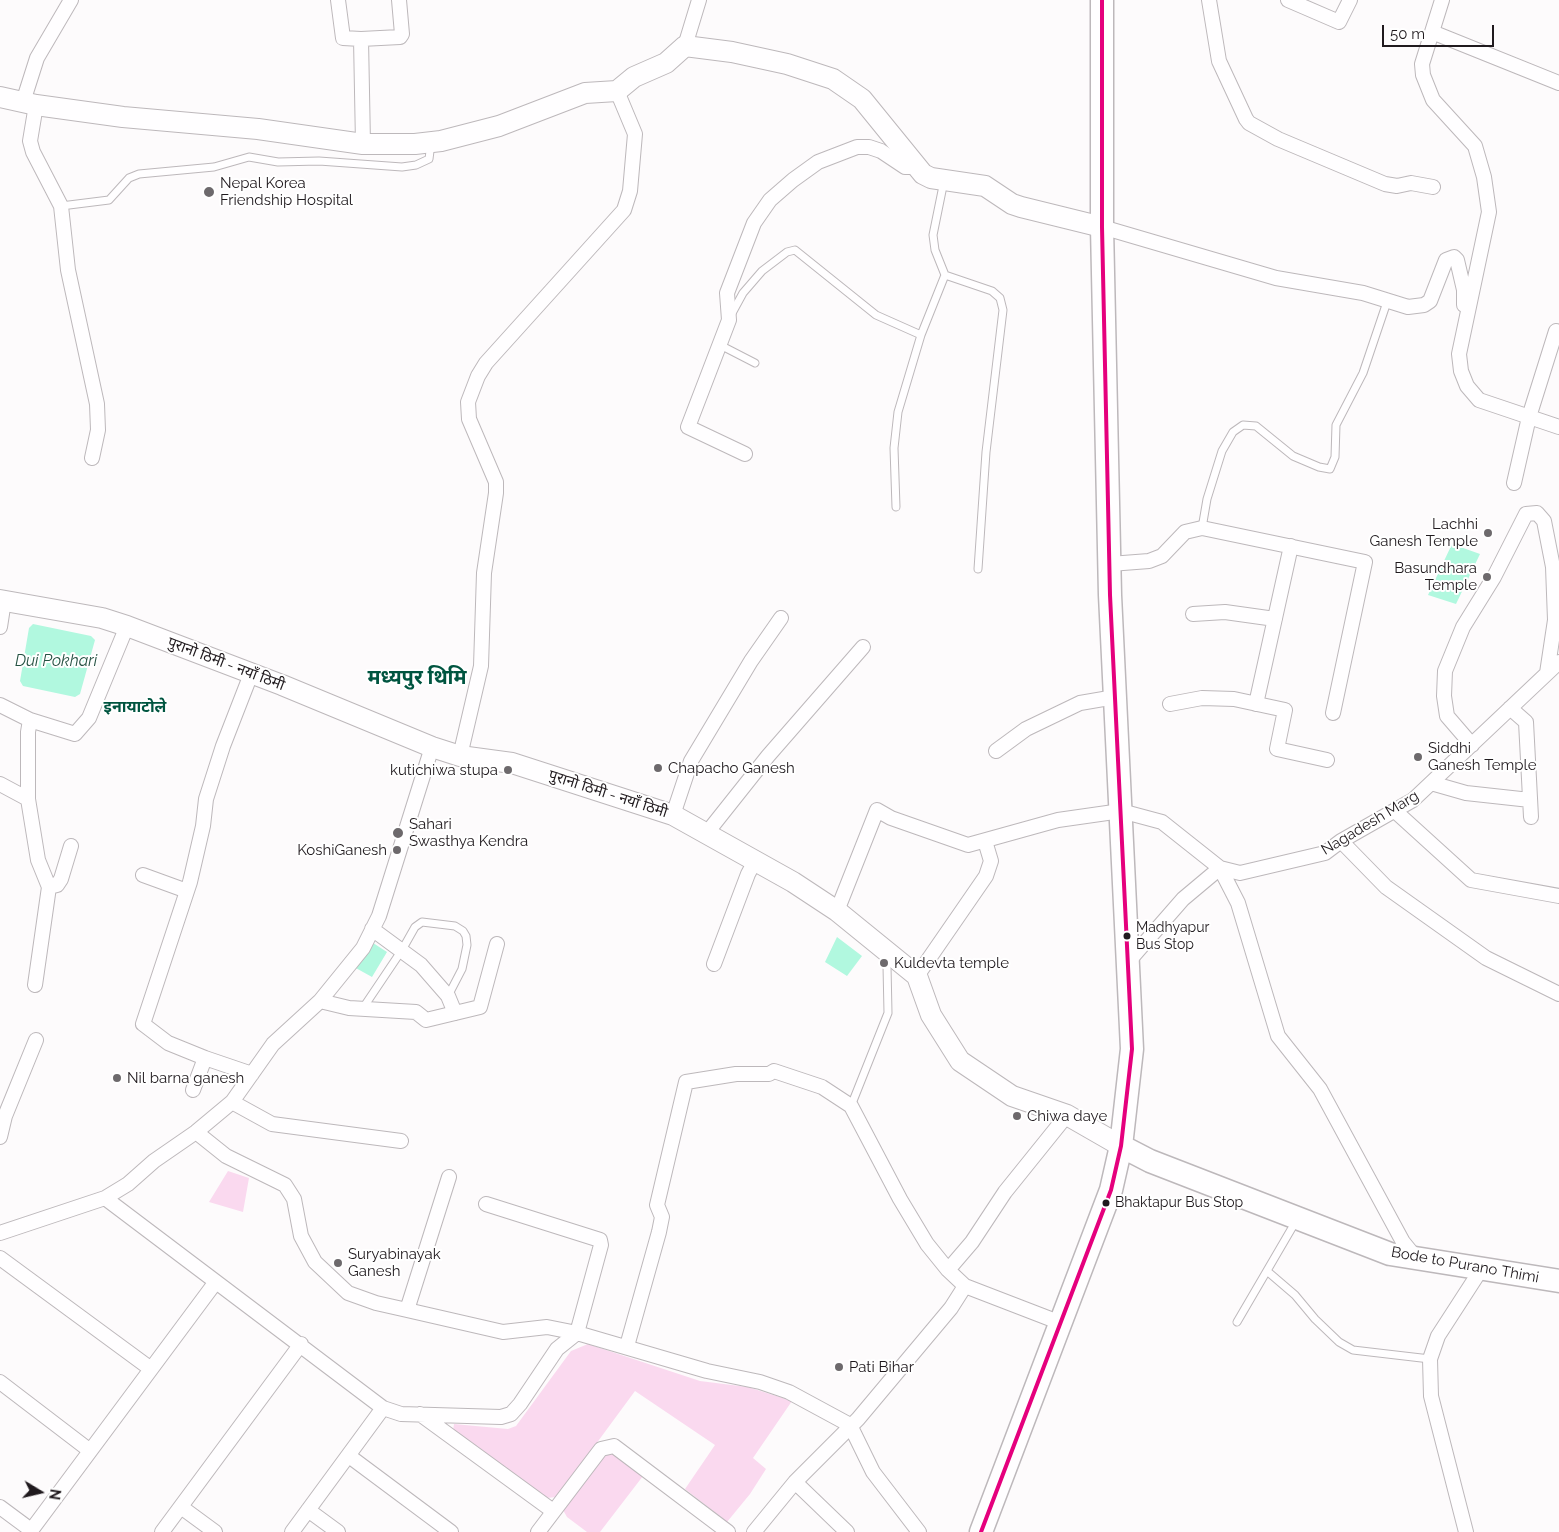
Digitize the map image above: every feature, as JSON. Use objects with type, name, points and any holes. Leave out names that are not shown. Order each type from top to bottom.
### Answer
[{"type":"main road","points":[[982,1532],[1111,1190],[1121,1146],[1132,1049],[1110,564],[1102,227],[1102,0]]},
{"type":"main road","points":[[0,97],[29,104],[123,117],[258,128],[363,144],[431,143],[528,116],[585,93],[617,91],[634,77],[666,64],[685,46],[750,56],[786,64],[833,79],[862,99],[917,167],[931,178],[985,186],[1012,204],[1102,227]]},
{"type":"main road","name":"पुरानो ठिमी - नयाँ ठिमी","points":[[2,601],[102,618],[251,674],[432,747],[460,756],[512,763],[673,815],[755,861],[837,911],[917,976]]},
{"type":"main road","points":[[917,976],[931,1016],[960,1061],[1012,1096],[1067,1115],[1121,1146]]},
{"type":"main road","name":"Bode to Purano Thimi","points":[[1121,1146],[1150,1161],[1390,1254],[1559,1280]]},
{"type":"street","points":[[71,0],[37,58],[29,104],[30,141],[33,152],[61,206],[68,270],[97,404],[98,430],[92,458]]},
{"type":"street","points":[[338,0],[343,38],[360,39],[400,37],[402,34],[399,0]]},
{"type":"street","points":[[685,46],[699,0]]},
{"type":"street","points":[[1209,0],[1219,61],[1246,120],[1278,139],[1385,184],[1397,186],[1411,183],[1433,187]]},
{"type":"street","points":[[1288,0],[1338,22],[1350,0]]},
{"type":"street","points":[[1442,0],[1422,64],[1426,86],[1433,100],[1475,146],[1488,199],[1489,212],[1464,323],[1459,354],[1461,371],[1467,386],[1479,400],[1559,427]]},
{"type":"street","points":[[1432,32],[1559,83]]},
{"type":"street","points":[[360,39],[363,144]]},
{"type":"street","points":[[460,756],[481,666],[484,573],[496,493],[496,482],[469,419],[468,402],[478,376],[486,363],[624,210],[630,191],[635,134],[617,91]]},
{"type":"street","points":[[745,454],[688,427],[729,320],[727,293],[754,223],[770,200],[793,180],[818,162],[857,147],[869,147],[881,151],[905,167],[917,167]]},
{"type":"street","points":[[1102,227],[1276,278],[1325,285],[1388,299],[1408,307],[1424,305],[1430,301],[1446,260],[1454,257],[1457,260],[1464,290],[1464,323]]},
{"type":"street","points":[[1514,483],[1529,417],[1556,331]]},
{"type":"street","points":[[1472,745],[1447,716],[1444,696],[1445,670],[1463,627],[1494,577],[1526,514],[1537,513],[1544,521],[1553,567],[1554,620],[1547,673]]},
{"type":"street","points":[[1110,564],[1149,561],[1162,556],[1185,532],[1202,528],[1365,562],[1333,713]]},
{"type":"street","points":[[1256,704],[1291,546]]},
{"type":"street","points":[[0,627],[2,601]]},
{"type":"street","points":[[1193,614],[1225,612],[1275,619]]},
{"type":"street","points":[[673,815],[691,761],[751,661],[781,618]]},
{"type":"street","points":[[0,704],[30,720],[75,734],[88,718],[127,626]]},
{"type":"street","points":[[706,834],[768,756],[863,647]]},
{"type":"street","name":"Nagadesh Marg","points":[[1121,811],[1162,822],[1220,868],[1240,873],[1325,853],[1341,841],[1413,800],[1559,662]]},
{"type":"street","points":[[251,674],[223,746],[206,799],[203,826],[187,891],[143,1024],[168,1043],[252,1074]]},
{"type":"street","points":[[996,751],[1026,729],[1080,703],[1115,697]]},
{"type":"street","points":[[1170,704],[1214,698],[1234,698],[1285,710],[1278,749],[1327,760]]},
{"type":"street","points":[[1510,708],[1526,722],[1531,817]]},
{"type":"street","points":[[30,720],[28,732],[28,798],[38,860],[49,887],[35,985]]},
{"type":"street","points":[[1,1228],[106,1198],[128,1184],[154,1161],[196,1132],[232,1102],[273,1044],[320,1001],[356,958],[372,930],[379,916],[432,747]]},
{"type":"street","points":[[1431,783],[1466,792],[1530,800]]},
{"type":"street","points":[[1,787],[28,798]]},
{"type":"street","points":[[837,911],[877,810],[891,818],[968,845],[985,842],[1058,820],[1121,811]]},
{"type":"street","points":[[1395,811],[1471,880],[1559,896]]},
{"type":"street","points":[[1341,841],[1386,887],[1486,958],[1559,994]]},
{"type":"street","points":[[917,976],[986,876],[990,861],[985,842]]},
{"type":"street","points":[[49,887],[57,885],[61,879],[71,846]]},
{"type":"street","points":[[714,964],[748,874],[755,861]]},
{"type":"street","points":[[1128,962],[1183,899],[1220,868],[1238,904],[1278,1036],[1320,1089],[1403,1242],[1416,1258]]},
{"type":"street","points":[[143,875],[187,891]]},
{"type":"street","points":[[372,930],[421,965],[448,996],[455,1013]]},
{"type":"street","points":[[320,1001],[363,1008],[416,1012],[426,1020],[480,1007],[497,944]]},
{"type":"street","points":[[0,1137],[5,1116],[36,1040]]},
{"type":"street","points":[[193,1090],[205,1058]]},
{"type":"street","points":[[627,1346],[659,1232],[662,1216],[656,1205],[686,1082],[736,1074],[769,1074],[774,1071],[822,1087],[851,1106],[900,1199],[927,1244],[948,1270],[965,1286],[1061,1323]]},
{"type":"street","points":[[232,1102],[272,1124],[401,1141]]},
{"type":"street","points":[[948,1270],[972,1242],[1005,1192],[1067,1115]]},
{"type":"street","points":[[196,1132],[226,1156],[260,1171],[285,1185],[294,1199],[301,1236],[315,1262],[348,1293],[376,1303],[504,1332],[547,1327],[576,1332],[707,1371],[760,1382],[789,1392],[850,1425],[873,1472],[919,1532]]},
{"type":"street","points":[[408,1310],[449,1177]]},
{"type":"street","points":[[106,1198],[215,1283],[301,1344],[383,1408],[402,1414],[501,1417],[511,1414],[520,1404],[557,1349],[576,1332],[601,1244],[600,1240],[486,1204]]},
{"type":"street","points":[[0,1258],[151,1369]]},
{"type":"street","points":[[1466,1532],[1431,1396],[1430,1359],[1438,1336],[1482,1268]]},
{"type":"street","points":[[0,1507],[31,1531],[89,1450],[215,1283]]},
{"type":"street","points":[[754,1532],[795,1482],[850,1425],[917,1350],[965,1286]]},
{"type":"street","points":[[162,1532],[301,1344]]},
{"type":"street","points":[[0,1382],[89,1450]]},
{"type":"street","points":[[292,1532],[383,1408]]},
{"type":"street","points":[[420,1414],[553,1511]]},
{"type":"street","points":[[538,1532],[601,1449],[614,1446],[728,1532]]},
{"type":"street","points":[[349,1456],[451,1532]]},
{"type":"street","points":[[795,1482],[847,1532]]},
{"type":"street","points":[[181,1507],[215,1532]]},
{"type":"street","points":[[308,1510],[338,1532]]},
{"type":"lane","points":[[61,206],[109,200],[129,178],[139,174],[214,167],[249,156],[278,162],[319,161],[402,167],[416,165],[429,159],[431,143]]},
{"type":"lane","points":[[896,507],[894,448],[898,412],[921,335],[945,275],[935,250],[933,235],[944,180]]},
{"type":"lane","points":[[729,320],[744,293],[762,271],[787,252],[795,250],[876,315],[921,335]]},
{"type":"lane","points":[[945,275],[992,291],[1000,298],[1002,310],[986,452],[978,569]]},
{"type":"lane","points":[[1202,528],[1207,499],[1222,451],[1233,432],[1243,425],[1256,426],[1292,456],[1319,467],[1330,469],[1335,457],[1336,425],[1363,373],[1388,299]]},
{"type":"lane","points":[[720,345],[755,363]]},
{"type":"lane","points":[[363,1008],[415,927],[422,922],[455,926],[463,931],[467,945],[462,969],[448,996]]},
{"type":"lane","points":[[851,1106],[888,1013],[887,966],[892,956]]},
{"type":"lane","points":[[1236,1322],[1297,1219]]},
{"type":"lane","points":[[1266,1271],[1295,1295],[1315,1319],[1339,1342],[1353,1350],[1430,1359]]},
{"type":"shaded area","points":[[228,1171],[249,1178],[243,1212],[209,1202]]},
{"type":"shaded area","points":[[588,1344],[700,1381],[748,1387],[792,1401],[753,1458],[766,1469],[750,1494],[727,1522],[685,1489],[715,1445],[635,1391],[557,1497],[546,1498],[453,1431],[454,1424],[508,1429],[516,1426],[571,1351]]},
{"type":"shaded area","points":[[614,1453],[643,1476],[600,1532],[587,1532],[567,1517],[563,1510],[605,1454]]},
{"type":"water","points":[[1452,544],[1480,554],[1456,604],[1428,595]]},
{"type":"water","name":"Dui Pokhari","points":[[33,624],[91,636],[95,640],[80,694],[75,697],[23,686],[20,681],[29,628]]},
{"type":"water","points":[[837,937],[862,956],[847,976],[825,962]]},
{"type":"water","points":[[370,941],[387,952],[372,977],[354,967]]},
{"type":"transit line","points":[[981,1532],[1111,1190],[1121,1146],[1132,1049],[1110,595],[1102,227],[1102,0]]},
{"type":"place","name":"Nepal Korea Friendship Hospital","points":[[209,192]]},
{"type":"place","name":"Lachhi Ganesh Temple","points":[[1488,533]]},
{"type":"place","name":"Basundhara Temple","points":[[1487,577]]},
{"type":"place","name":"Siddhi Ganesh Temple","points":[[1418,757]]},
{"type":"place","name":"Chapacho Ganesh","points":[[658,768]]},
{"type":"place","name":"kutichiwa stupa","points":[[508,770]]},
{"type":"place","name":"Sahari Swasthya Kendra","points":[[398,833]]},
{"type":"place","name":"KoshiGanesh","points":[[397,850]]},
{"type":"place","name":"Madhyapur Bus Stop","points":[[1127,936]]},
{"type":"place","name":"Kuldevta temple","points":[[884,963]]},
{"type":"place","name":"Nil barna ganesh","points":[[117,1078]]},
{"type":"place","name":"Chiwa daye","points":[[1017,1116]]},
{"type":"place","name":"Bhaktapur Bus Stop","points":[[1106,1203]]},
{"type":"place","name":"Suryabinayak Ganesh","points":[[338,1263]]},
{"type":"place","name":"Pati Bihar","points":[[839,1367]]},
{"type":"district","name":"मध्यपुर थिमि","points":[[417,678]]},
{"type":"district","name":"इनायाटोले","points":[[135,707]]}]
